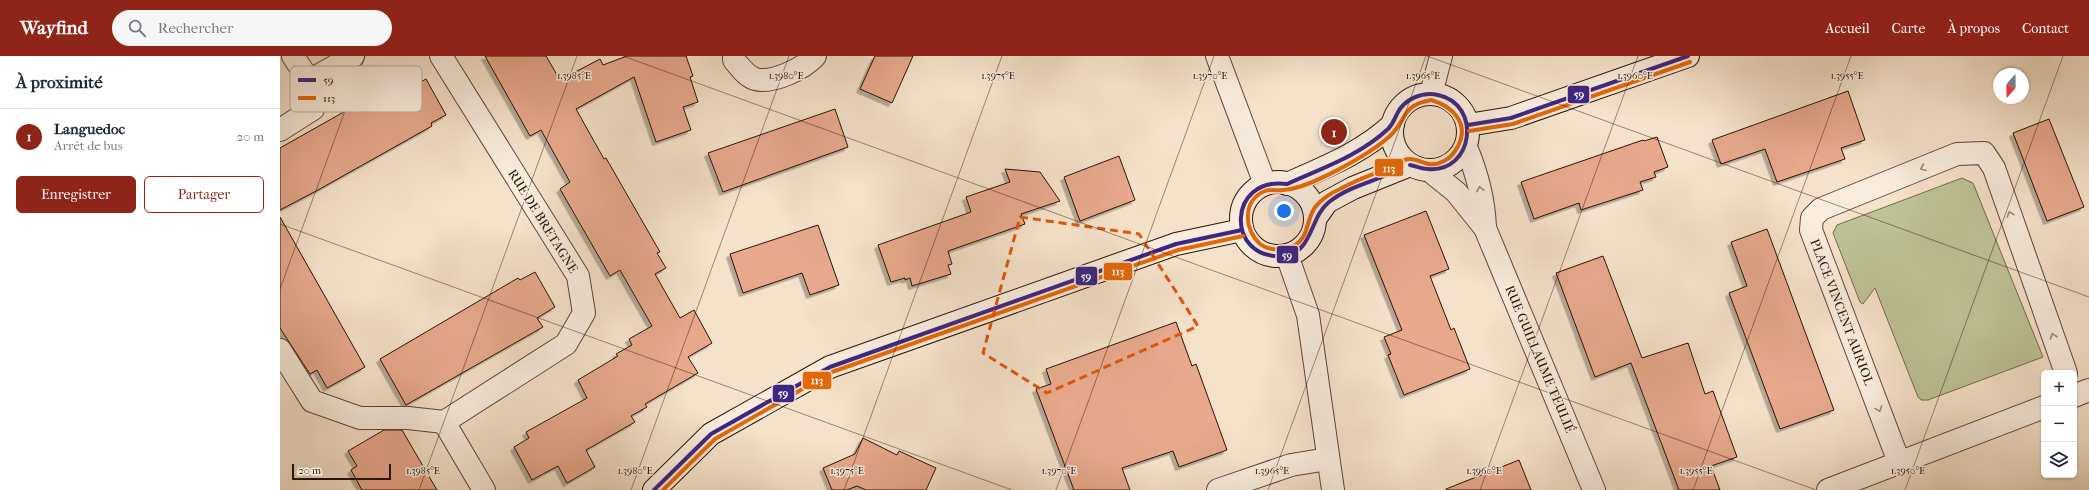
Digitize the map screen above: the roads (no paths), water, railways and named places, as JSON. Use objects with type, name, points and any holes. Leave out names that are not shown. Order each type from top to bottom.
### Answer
[{"type":"street","points":[[293,56],[299,66]]},
{"type":"street","points":[[335,66],[353,56]]},
{"type":"street","name":"RUE DE BRETAGNE","points":[[441,56],[578,276],[584,313],[566,344],[444,422]]},
{"type":"street","points":[[734,56],[734,60],[745,73],[755,79],[772,80],[806,66],[815,56]]},
{"type":"street","points":[[1217,56],[1265,184]]},
{"type":"street","points":[[1431,94],[1441,56]]},
{"type":"street","points":[[1468,125],[1511,118],[1688,56]]},
{"type":"street","points":[[1315,219],[1327,202],[1353,188],[1420,168],[1445,168],[1457,160],[1466,147],[1469,136],[1468,125],[1463,113],[1455,103],[1444,96],[1431,94],[1418,96],[1407,102],[1398,112],[1393,124],[1392,136],[1395,147],[1401,157],[1420,168]]},
{"type":"street","points":[[280,130],[308,112]]},
{"type":"street","points":[[1288,184],[1343,160],[1376,139],[1393,124]]},
{"type":"street","name":"RUE GUILLAUME TEULIÉ","points":[[1466,147],[1478,181],[1484,211],[1485,228]]},
{"type":"street","name":"PLACE VINCENT AURIOL","points":[[1899,462],[1811,230],[1812,218],[1821,209],[1957,154],[1984,153],[1994,168],[2065,370]]},
{"type":"street","name":"RUE GUILLAUME TEULIÉ","points":[[1420,168],[1456,192],[1485,228],[1594,490]]},
{"type":"street","points":[[1276,182],[1288,184],[1298,188],[1307,197],[1313,207],[1315,219],[1313,231],[1308,242],[1298,250],[1287,255],[1273,256],[1259,252],[1248,243],[1242,230],[1241,216],[1244,203],[1253,192],[1265,184],[1276,182]]},
{"type":"street","points":[[654,490],[711,434],[830,367],[1176,244],[1242,230]]},
{"type":"street","points":[[1287,255],[1308,315],[1333,490]]},
{"type":"street","points":[[280,350],[312,401],[360,418],[408,418],[444,422],[484,490]]},
{"type":"street","points":[[2077,395],[2089,390]]},
{"type":"street","points":[[1828,490],[2041,408]]},
{"type":"street","points":[[1218,490],[1291,465],[1328,459]]},
{"type":"place","name":"Languedoc","points":[[1334,132]]}]
